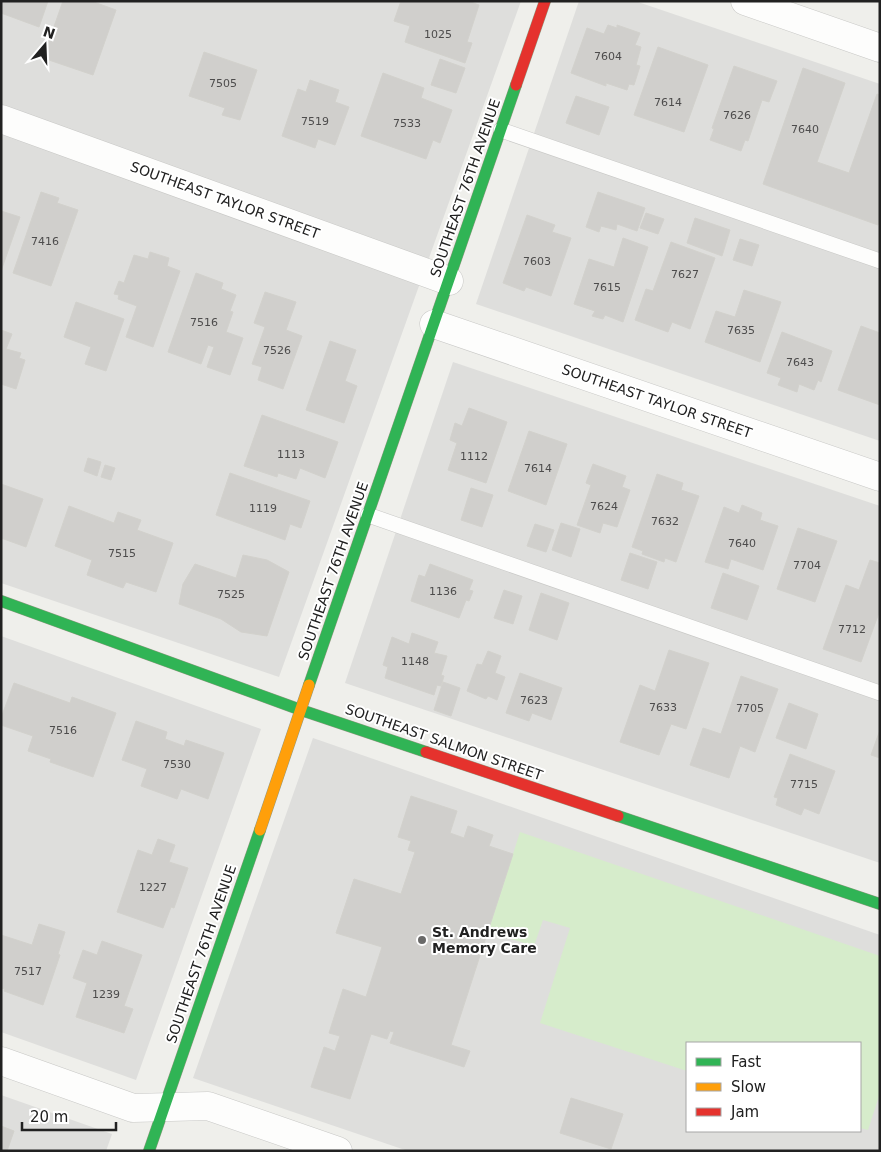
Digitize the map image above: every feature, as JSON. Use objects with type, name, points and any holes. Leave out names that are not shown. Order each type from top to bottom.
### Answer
[{"type":"street","name":"SOUTHEAST 76TH AVENUE","points":[[149,1151],[544,1]]},
{"type":"street","points":[[745,1],[880,48]]},
{"type":"street","name":"SOUTHEAST TAYLOR STREET","points":[[1,119],[449,281]]},
{"type":"street","name":"SOUTHEAST TAYLOR STREET","points":[[434,324],[880,477]]},
{"type":"street","name":"SOUTHEAST SALMON STREET","points":[[1,601],[301,710],[880,904]]},
{"type":"street","points":[[1,1061],[133,1108],[208,1106],[338,1151]]},
{"type":"lane","points":[[501,130],[880,261]]},
{"type":"lane","points":[[368,515],[880,693]]},
{"type":"shaded area","points":[[1,1],[521,1],[279,677],[1,583]]},
{"type":"shaded area","points":[[579,1],[635,1],[880,84],[880,441],[476,304]]},
{"type":"shaded area","points":[[453,362],[880,506],[880,863],[345,683]]},
{"type":"shaded area","points":[[1,636],[261,729],[136,1080],[1,1032]]},
{"type":"shaded area","points":[[313,738],[880,935],[880,1151],[408,1151],[193,1078]]},
{"type":"shaded area","points":[[1,1095],[112,1134],[106,1151],[1,1151]]},
{"type":"green space","points":[[520,832],[880,956],[880,1093],[868,1130],[861,1128],[861,1042],[686,1042],[686,1071],[540,1023],[570,928],[543,920],[534,946],[488,932]]},
{"type":"building","points":[[1,1],[48,1],[39,27],[1,13]]},
{"type":"building","points":[[63,1],[91,1],[116,10],[93,75],[43,58]]},
{"type":"building","points":[[401,1],[468,1],[479,5],[467,42],[472,43],[465,63],[405,42],[410,26],[394,21]]},
{"type":"building","points":[[608,25],[617,28],[617,25],[640,33],[635,45],[641,47],[636,65],[640,66],[634,85],[629,84],[627,90],[606,83],[606,86],[571,73],[587,28],[604,34]]},
{"type":"building","points":[[658,47],[708,65],[684,132],[634,115]]},
{"type":"building","points":[[204,52],[257,70],[240,120],[222,115],[225,108],[189,96]]},
{"type":"building","points":[[440,59],[465,68],[456,93],[431,85]]},
{"type":"building","points":[[734,66],[777,81],[769,102],[762,100],[748,141],[745,140],[741,151],[710,140],[714,129],[712,128]]},
{"type":"building","points":[[803,68],[845,83],[817,162],[849,173],[877,94],[880,95],[880,219],[878,225],[763,184]]},
{"type":"building","points":[[383,73],[424,88],[421,98],[452,110],[440,143],[433,140],[426,159],[361,136]]},
{"type":"building","points":[[310,80],[339,90],[335,102],[349,107],[335,145],[318,139],[315,148],[282,136],[298,89],[306,92]]},
{"type":"building","points":[[576,96],[609,107],[599,135],[566,123]]},
{"type":"building","points":[[41,192],[59,198],[57,203],[78,210],[51,286],[13,273]]},
{"type":"building","points":[[598,192],[645,208],[637,231],[617,224],[616,230],[601,226],[599,232],[586,227]]},
{"type":"building","points":[[1,211],[20,217],[1,271]]},
{"type":"building","points":[[646,213],[664,219],[658,234],[640,228]]},
{"type":"building","points":[[527,215],[555,225],[552,232],[571,238],[551,296],[526,287],[524,291],[503,283]]},
{"type":"building","points":[[695,218],[730,230],[722,256],[687,243]]},
{"type":"building","points":[[623,238],[648,247],[623,322],[605,315],[603,319],[592,316],[595,311],[574,304],[589,259],[614,267]]},
{"type":"building","points":[[740,239],[759,245],[752,266],[733,260]]},
{"type":"building","points":[[671,242],[715,258],[690,329],[672,322],[668,332],[635,320],[646,289],[653,291]]},
{"type":"building","points":[[150,252],[169,258],[167,266],[180,271],[153,347],[126,337],[137,306],[118,299],[119,295],[114,294],[119,281],[124,283],[134,255],[148,259]]},
{"type":"building","points":[[196,273],[223,283],[221,289],[236,295],[230,311],[233,312],[226,332],[243,338],[230,375],[207,367],[214,347],[208,345],[201,364],[168,352]]},
{"type":"building","points":[[744,290],[781,302],[760,362],[705,342],[716,311],[735,317]]},
{"type":"building","points":[[265,292],[296,302],[286,330],[302,336],[283,389],[258,380],[262,367],[252,364],[265,327],[254,323]]},
{"type":"building","points":[[76,302],[124,319],[106,371],[85,364],[91,347],[64,337]]},
{"type":"building","points":[[861,326],[880,333],[880,405],[838,390]]},
{"type":"building","points":[[1,330],[12,334],[6,349],[21,353],[19,358],[25,360],[16,389],[1,384]]},
{"type":"building","points":[[782,332],[832,351],[821,382],[818,380],[814,390],[799,384],[797,392],[778,385],[781,378],[767,373]]},
{"type":"building","points":[[330,341],[356,350],[345,381],[357,386],[344,423],[306,410]]},
{"type":"building","points":[[469,408],[507,422],[486,483],[448,470],[457,443],[450,440],[455,423],[462,426]]},
{"type":"building","points":[[262,415],[338,442],[325,478],[300,468],[296,479],[278,473],[277,477],[244,466]]},
{"type":"building","points":[[529,431],[567,444],[546,505],[508,491]]},
{"type":"building","points":[[88,458],[101,462],[97,476],[84,471]]},
{"type":"building","points":[[593,464],[626,476],[622,487],[630,490],[617,527],[603,523],[600,533],[577,525],[591,485],[586,483]]},
{"type":"building","points":[[105,465],[115,468],[111,480],[101,477]]},
{"type":"building","points":[[230,473],[310,501],[301,528],[290,524],[285,540],[216,515]]},
{"type":"building","points":[[657,474],[683,483],[681,490],[699,496],[676,562],[665,558],[664,562],[642,554],[643,551],[632,547]]},
{"type":"building","points":[[1,484],[43,499],[26,547],[1,538]]},
{"type":"building","points":[[471,488],[493,495],[482,527],[461,520]]},
{"type":"building","points":[[742,505],[762,513],[760,520],[778,526],[763,570],[731,559],[728,569],[705,562],[724,507],[739,513]]},
{"type":"building","points":[[69,506],[114,523],[118,512],[141,520],[137,530],[173,543],[156,592],[126,582],[123,588],[87,575],[92,560],[55,546]]},
{"type":"building","points":[[561,523],[580,529],[571,557],[552,550]]},
{"type":"building","points":[[535,524],[554,530],[546,552],[527,546]]},
{"type":"building","points":[[798,528],[837,541],[815,602],[777,589]]},
{"type":"building","points":[[630,553],[657,562],[648,589],[621,580]]},
{"type":"building","points":[[243,555],[267,560],[289,572],[267,636],[241,632],[221,619],[179,604],[183,584],[195,564],[236,578]]},
{"type":"building","points":[[870,560],[880,563],[880,610],[861,662],[823,649],[846,585],[859,590]]},
{"type":"building","points":[[430,564],[473,580],[469,590],[473,591],[469,601],[466,600],[459,618],[411,601],[419,575],[425,577]]},
{"type":"building","points":[[723,573],[759,586],[747,620],[711,608]]},
{"type":"building","points":[[504,590],[522,596],[513,624],[494,618]]},
{"type":"building","points":[[541,593],[569,603],[557,640],[529,630]]},
{"type":"building","points":[[412,633],[438,642],[434,653],[447,656],[441,675],[444,676],[441,686],[437,685],[434,695],[385,678],[388,667],[383,665],[392,637],[409,644]]},
{"type":"building","points":[[669,650],[709,663],[686,729],[671,724],[659,755],[620,742],[640,685],[655,691]]},
{"type":"building","points":[[488,651],[501,656],[495,673],[505,677],[497,700],[488,696],[486,699],[467,691],[477,664],[482,665]]},
{"type":"building","points":[[520,673],[562,688],[551,720],[532,713],[529,721],[506,713]]},
{"type":"building","points":[[741,676],[778,689],[755,752],[740,746],[729,778],[690,765],[703,728],[721,734]]},
{"type":"building","points":[[443,682],[460,688],[451,716],[434,710]]},
{"type":"building","points":[[14,683],[70,703],[72,697],[116,713],[93,777],[50,762],[51,759],[28,751],[33,736],[1,725],[1,718]]},
{"type":"building","points":[[789,703],[818,714],[806,749],[776,738]]},
{"type":"building","points":[[136,721],[167,732],[165,739],[184,746],[186,740],[224,753],[208,799],[181,789],[177,799],[141,786],[147,769],[122,760]]},
{"type":"building","points":[[880,730],[880,758],[871,755]]},
{"type":"building","points":[[790,754],[835,771],[819,814],[804,808],[801,815],[776,805],[778,798],[774,797]]},
{"type":"building","name":"St. Andrews Memory Care","points":[[411,796],[457,811],[450,833],[464,838],[468,826],[493,835],[489,846],[513,854],[451,1045],[470,1051],[464,1067],[390,1043],[394,1032],[390,1031],[387,1039],[371,1034],[350,1099],[311,1087],[324,1047],[335,1051],[340,1036],[329,1033],[343,989],[366,997],[382,947],[336,933],[354,879],[401,894],[415,852],[408,850],[411,841],[398,837]]},
{"type":"building","points":[[158,839],[175,845],[169,862],[188,868],[174,908],[171,907],[163,928],[117,912],[138,850],[152,855]]},
{"type":"building","points":[[39,924],[65,932],[58,954],[60,955],[43,1005],[4,991],[5,989],[1,988],[1,935],[32,945]]},
{"type":"building","points":[[102,941],[142,955],[124,1006],[133,1009],[124,1033],[76,1017],[87,983],[73,978],[83,950],[97,955]]},
{"type":"building","points":[[571,1098],[623,1114],[611,1149],[560,1133]]},
{"type":"building","points":[[1,1126],[14,1131],[7,1151],[1,1151]]},
{"type":"traffic: fast","points":[[309,685],[516,85]]},
{"type":"traffic: fast","points":[[1,601],[301,710],[426,752]]},
{"type":"traffic: fast","points":[[618,816],[880,904]]},
{"type":"traffic: fast","points":[[149,1151],[260,830]]},
{"type":"traffic: slow","points":[[260,830],[309,685]]},
{"type":"traffic: jam","points":[[516,85],[545,1]]},
{"type":"traffic: jam","points":[[426,752],[618,816]]},
{"type":"place","name":"St. Andrews Memory Care","points":[[422,940]]}]
